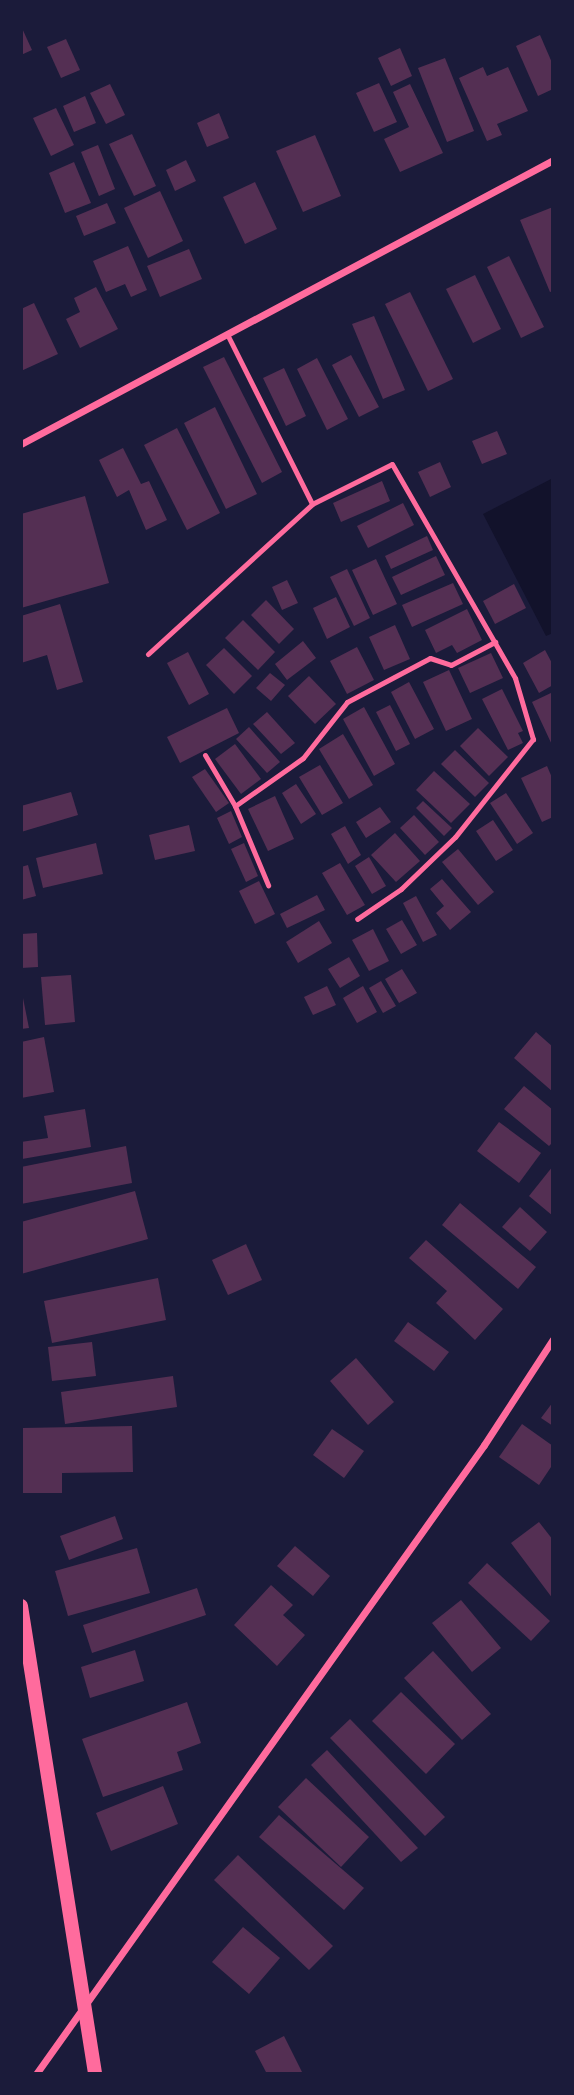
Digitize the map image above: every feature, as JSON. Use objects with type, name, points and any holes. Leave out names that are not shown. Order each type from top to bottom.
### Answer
[{"type":"main road","points":[[21,1606],[83,2013],[95,2074]]},
{"type":"street","points":[[21,444],[553,160]]},
{"type":"street","points":[[36,2074],[83,2013],[484,1445],[553,1339]]},
{"type":"lane","points":[[227,334],[312,504]]},
{"type":"lane","points":[[148,654],[312,504],[392,464],[515,678],[533,739],[455,836],[401,889],[357,919]]},
{"type":"lane","points":[[235,806],[303,758],[347,702],[374,685],[430,658],[451,665],[495,642]]},
{"type":"lane","points":[[205,755],[235,806],[268,885]]},
{"type":"shaded area","points":[[553,478],[553,633],[546,636],[483,514]]},
{"type":"building","points":[[21,26],[32,50],[21,55]]},
{"type":"building","points":[[540,35],[553,65],[553,89],[538,96],[516,46]]},
{"type":"building","points":[[66,39],[80,70],[61,78],[47,47]]},
{"type":"building","points":[[400,48],[412,76],[391,86],[378,58]]},
{"type":"building","points":[[445,58],[474,131],[447,142],[418,68]]},
{"type":"building","points":[[483,67],[487,76],[508,67],[528,111],[497,124],[502,135],[487,141],[459,78]]},
{"type":"building","points":[[379,83],[397,122],[374,132],[356,93]]},
{"type":"building","points":[[110,84],[125,115],[106,124],[90,93]]},
{"type":"building","points":[[410,84],[443,153],[400,172],[384,139],[409,127],[393,92]]},
{"type":"building","points":[[85,96],[96,123],[74,132],[63,106]]},
{"type":"building","points":[[56,108],[74,145],[51,156],[33,118]]},
{"type":"building","points":[[219,113],[229,138],[207,147],[197,123]]},
{"type":"building","points":[[132,134],[156,186],[134,196],[109,144]]},
{"type":"building","points":[[315,135],[341,196],[303,212],[276,151]]},
{"type":"building","points":[[98,145],[115,189],[99,196],[81,152]]},
{"type":"building","points":[[186,160],[196,181],[175,191],[166,170]]},
{"type":"building","points":[[74,162],[91,203],[65,213],[49,173]]},
{"type":"building","points":[[255,182],[277,229],[245,244],[223,197]]},
{"type":"building","points":[[160,191],[183,241],[148,258],[124,208]]},
{"type":"building","points":[[107,203],[116,223],[84,236],[76,216]]},
{"type":"building","points":[[553,207],[553,291],[550,292],[520,220]]},
{"type":"building","points":[[128,246],[147,290],[131,297],[125,284],[106,292],[93,261]]},
{"type":"building","points":[[189,249],[202,279],[160,297],[147,266]]},
{"type":"building","points":[[509,256],[544,327],[521,338],[487,267]]},
{"type":"building","points":[[475,275],[501,329],[473,343],[446,289]]},
{"type":"building","points":[[96,287],[118,329],[80,348],[66,319],[80,312],[74,298]]},
{"type":"building","points":[[410,292],[453,379],[428,391],[385,304]]},
{"type":"building","points":[[34,303],[58,354],[21,371],[21,309]]},
{"type":"building","points":[[374,316],[405,390],[383,399],[352,324]]},
{"type":"building","points":[[351,355],[379,407],[359,417],[332,365]]},
{"type":"building","points":[[224,357],[282,472],[262,483],[203,367]]},
{"type":"building","points":[[317,358],[348,419],[327,430],[297,369]]},
{"type":"building","points":[[284,368],[306,416],[286,426],[263,378]]},
{"type":"building","points":[[215,407],[257,494],[226,509],[184,423]]},
{"type":"building","points":[[177,428],[220,513],[187,530],[144,445]]},
{"type":"building","points":[[497,431],[507,454],[482,464],[472,441]]},
{"type":"building","points":[[123,448],[141,484],[149,481],[167,520],[146,530],[129,490],[117,497],[99,460]]},
{"type":"building","points":[[440,462],[451,487],[430,497],[418,472]]},
{"type":"building","points":[[382,481],[390,501],[341,522],[333,503]]},
{"type":"building","points":[[85,496],[109,583],[21,608],[21,514]]},
{"type":"building","points":[[403,503],[414,525],[368,548],[357,526]]},
{"type":"building","points":[[427,536],[433,550],[391,569],[385,556]]},
{"type":"building","points":[[436,556],[445,575],[401,595],[392,577]]},
{"type":"building","points":[[376,559],[397,604],[373,615],[352,570]]},
{"type":"building","points":[[347,569],[370,618],[354,626],[330,577]]},
{"type":"building","points":[[287,580],[298,603],[282,610],[272,587]]},
{"type":"building","points":[[453,583],[463,604],[412,627],[402,605]]},
{"type":"building","points":[[514,584],[526,608],[495,624],[483,601]]},
{"type":"building","points":[[336,597],[350,627],[327,639],[313,608]]},
{"type":"building","points":[[266,600],[294,629],[279,644],[251,615]]},
{"type":"building","points":[[60,604],[83,682],[57,690],[47,655],[21,663],[21,616]]},
{"type":"building","points":[[467,609],[482,640],[457,653],[452,645],[436,653],[425,630]]},
{"type":"building","points":[[243,620],[275,652],[258,670],[225,638]]},
{"type":"building","points":[[395,625],[410,659],[384,670],[369,637]]},
{"type":"building","points":[[303,641],[316,658],[287,680],[275,664]]},
{"type":"building","points":[[357,647],[374,680],[347,694],[330,661]]},
{"type":"building","points":[[224,648],[252,676],[234,694],[206,665]]},
{"type":"building","points":[[545,650],[553,665],[553,685],[539,693],[523,663]]},
{"type":"building","points":[[188,652],[209,694],[189,705],[167,663]]},
{"type":"building","points":[[491,653],[503,678],[470,693],[458,668]]},
{"type":"building","points":[[449,670],[472,719],[446,731],[423,682]]},
{"type":"building","points":[[270,673],[285,685],[271,701],[256,688]]},
{"type":"building","points":[[309,676],[336,704],[315,724],[288,696]]},
{"type":"building","points":[[409,682],[434,729],[415,739],[391,692]]},
{"type":"building","points":[[502,689],[523,731],[518,733],[523,743],[508,750],[482,699]]},
{"type":"building","points":[[553,692],[553,747],[532,702]]},
{"type":"building","points":[[390,705],[410,744],[396,751],[376,712]]},
{"type":"building","points":[[364,707],[395,764],[374,776],[343,719]]},
{"type":"building","points":[[227,708],[239,733],[180,763],[167,737]]},
{"type":"building","points":[[267,712],[295,743],[281,754],[253,724]]},
{"type":"building","points":[[249,727],[280,762],[267,773],[236,739]]},
{"type":"building","points":[[478,728],[508,757],[489,776],[460,746]]},
{"type":"building","points":[[343,734],[373,785],[349,799],[319,749]]},
{"type":"building","points":[[235,744],[261,779],[241,794],[215,759]]},
{"type":"building","points":[[455,750],[489,783],[475,797],[441,764]]},
{"type":"building","points":[[320,765],[343,803],[322,815],[299,777]]},
{"type":"building","points":[[547,766],[553,780],[553,817],[542,822],[521,778]]},
{"type":"building","points":[[205,769],[229,803],[216,812],[192,777]]},
{"type":"building","points":[[434,771],[470,804],[451,823],[416,790]]},
{"type":"building","points":[[296,784],[316,814],[301,824],[282,793]]},
{"type":"building","points":[[71,792],[78,815],[21,832],[21,806]]},
{"type":"building","points":[[506,793],[533,833],[517,844],[490,803]]},
{"type":"building","points":[[275,796],[294,839],[268,851],[248,809]]},
{"type":"building","points":[[423,801],[452,828],[444,836],[416,808]]},
{"type":"building","points":[[380,807],[391,822],[366,838],[356,822]]},
{"type":"building","points":[[231,811],[242,837],[229,844],[217,818]]},
{"type":"building","points":[[414,815],[439,842],[425,855],[400,828]]},
{"type":"building","points":[[493,820],[513,850],[496,861],[476,831]]},
{"type":"building","points":[[189,825],[195,851],[155,860],[149,835]]},
{"type":"building","points":[[345,826],[361,855],[348,864],[331,834]]},
{"type":"building","points":[[395,833],[420,861],[396,882],[371,855]]},
{"type":"building","points":[[96,843],[103,874],[43,888],[36,858]]},
{"type":"building","points":[[244,843],[258,876],[246,882],[231,849]]},
{"type":"building","points":[[458,849],[494,892],[478,905],[442,862]]},
{"type":"building","points":[[369,857],[386,886],[372,894],[355,866]]},
{"type":"building","points":[[340,863],[365,905],[347,915],[322,873]]},
{"type":"building","points":[[28,865],[36,896],[21,900],[21,867]]},
{"type":"building","points":[[442,879],[471,912],[450,930],[436,913],[444,906],[430,889]]},
{"type":"building","points":[[259,881],[275,914],[255,924],[239,891]]},
{"type":"building","points":[[317,895],[325,910],[287,928],[280,914]]},
{"type":"building","points":[[416,896],[437,935],[423,942],[403,903]]},
{"type":"building","points":[[402,920],[417,945],[401,954],[386,929]]},
{"type":"building","points":[[319,921],[332,943],[298,963],[286,942]]},
{"type":"building","points":[[373,929],[389,961],[369,971],[352,940]]},
{"type":"building","points":[[37,933],[38,967],[21,968],[21,934]]},
{"type":"building","points":[[349,957],[360,976],[340,988],[328,969]]},
{"type":"building","points":[[402,969],[417,993],[399,1003],[385,979]]},
{"type":"building","points":[[71,975],[75,1022],[45,1025],[41,977]]},
{"type":"building","points":[[381,981],[396,1006],[383,1013],[369,988]]},
{"type":"building","points":[[327,986],[336,1005],[313,1015],[304,997]]},
{"type":"building","points":[[363,986],[377,1012],[357,1023],[343,998]]},
{"type":"building","points":[[21,988],[29,1028],[21,1029]]},
{"type":"building","points":[[536,1032],[553,1047],[553,1092],[514,1058]]},
{"type":"building","points":[[44,1037],[54,1092],[21,1098],[21,1042]]},
{"type":"building","points":[[524,1086],[553,1110],[553,1142],[549,1146],[504,1109]]},
{"type":"building","points":[[85,1109],[91,1147],[22,1159],[21,1142],[48,1138],[44,1116]]},
{"type":"building","points":[[499,1122],[541,1153],[519,1183],[477,1151]]},
{"type":"building","points":[[126,1146],[132,1183],[21,1204],[21,1167]]},
{"type":"building","points":[[553,1166],[553,1216],[529,1196]]},
{"type":"building","points":[[135,1191],[148,1239],[21,1274],[21,1222]]},
{"type":"building","points":[[460,1203],[536,1267],[518,1289],[442,1225]]},
{"type":"building","points":[[520,1207],[547,1232],[530,1251],[502,1227]]},
{"type":"building","points":[[426,1240],[503,1309],[475,1340],[436,1303],[447,1291],[409,1258]]},
{"type":"building","points":[[246,1244],[262,1280],[228,1295],[212,1260]]},
{"type":"building","points":[[158,1278],[166,1320],[52,1343],[44,1301]]},
{"type":"building","points":[[408,1322],[449,1352],[434,1371],[394,1341]]},
{"type":"building","points":[[92,1342],[96,1376],[52,1381],[48,1347]]},
{"type":"building","points":[[356,1358],[394,1402],[368,1425],[330,1381]]},
{"type":"building","points":[[173,1376],[177,1407],[65,1424],[61,1392]]},
{"type":"building","points":[[553,1402],[553,1426],[541,1418]]},
{"type":"building","points":[[522,1424],[553,1446],[553,1464],[539,1485],[499,1457]]},
{"type":"building","points":[[132,1426],[133,1472],[62,1473],[62,1493],[22,1493],[22,1428]]},
{"type":"building","points":[[332,1429],[364,1451],[344,1478],[313,1455]]},
{"type":"building","points":[[115,1516],[123,1539],[69,1560],[60,1536]]},
{"type":"building","points":[[539,1522],[553,1540],[553,1599],[511,1543]]},
{"type":"building","points":[[295,1546],[330,1576],[313,1596],[277,1566]]},
{"type":"building","points":[[137,1548],[150,1593],[68,1616],[55,1571]]},
{"type":"building","points":[[487,1563],[550,1621],[531,1641],[468,1583]]},
{"type":"building","points":[[271,1585],[293,1605],[283,1615],[305,1635],[277,1666],[234,1625]]},
{"type":"building","points":[[197,1588],[206,1615],[92,1653],[83,1625]]},
{"type":"building","points":[[461,1600],[501,1648],[472,1672],[432,1623]]},
{"type":"building","points":[[135,1650],[144,1681],[90,1698],[81,1667]]},
{"type":"building","points":[[433,1651],[491,1714],[462,1740],[404,1678]]},
{"type":"building","points":[[401,1692],[455,1744],[426,1774],[372,1721]]},
{"type":"building","points":[[187,1702],[201,1743],[177,1752],[183,1770],[103,1797],[82,1739]]},
{"type":"building","points":[[350,1719],[445,1817],[425,1836],[330,1738]]},
{"type":"building","points":[[327,1750],[418,1848],[401,1862],[311,1765]]},
{"type":"building","points":[[306,1778],[369,1837],[341,1867],[278,1807]]},
{"type":"building","points":[[163,1786],[178,1824],[111,1851],[96,1813]]},
{"type":"building","points":[[279,1815],[364,1888],[344,1910],[259,1837]]},
{"type":"building","points":[[238,1855],[333,1946],[309,1970],[214,1880]]},
{"type":"building","points":[[243,1927],[280,1958],[249,1994],[212,1962]]},
{"type":"building","points":[[284,2036],[303,2074],[267,2074],[255,2051]]}]
